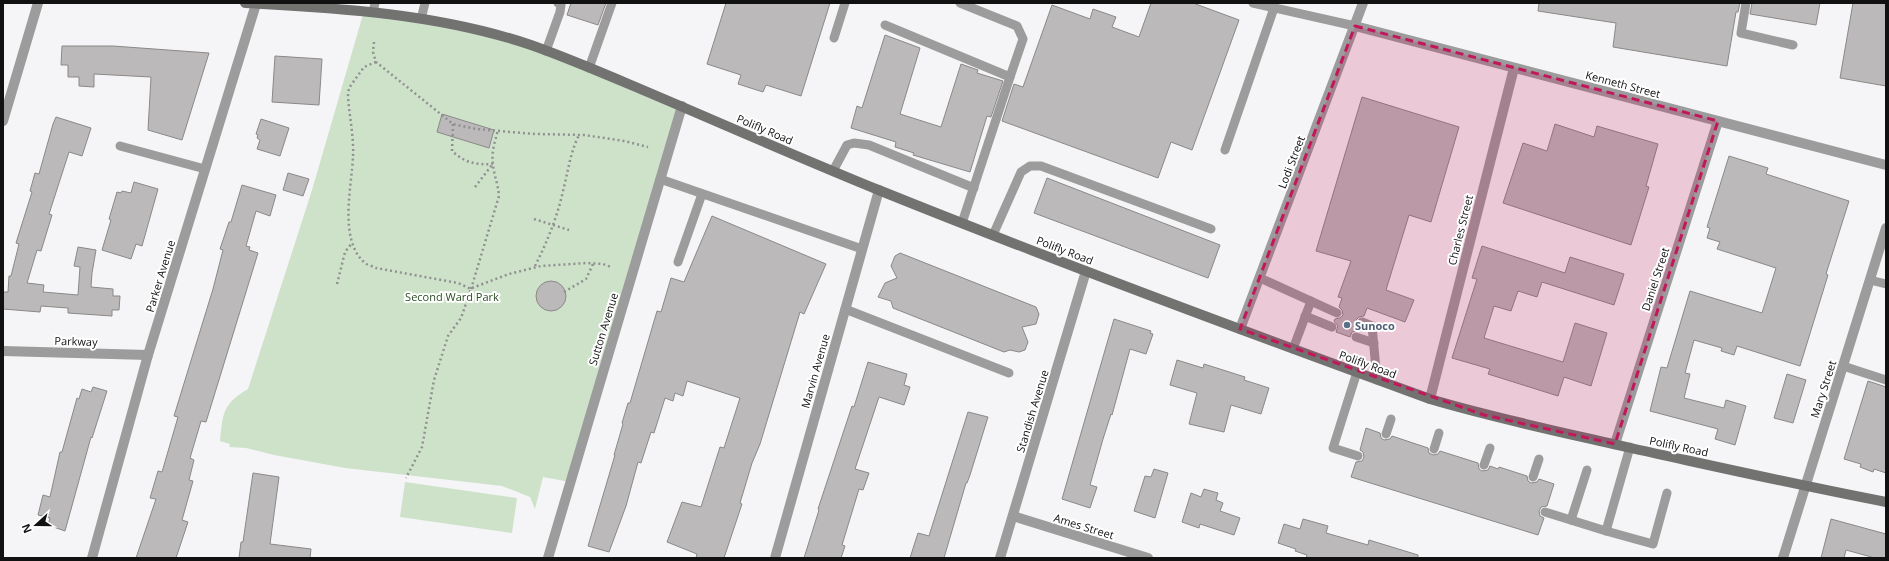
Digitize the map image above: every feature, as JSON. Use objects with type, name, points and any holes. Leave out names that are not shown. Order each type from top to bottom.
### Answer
[{"type":"main road","name":"Polifly Road","points":[[245,3],[374,8],[472,29],[546,51],[682,106],[833,171],[962,223],[1293,349],[1430,399],[1484,415],[1630,448],[1886,502]]},
{"type":"street","points":[[3,121],[38,3]]},
{"type":"street","name":"Parker Avenue","points":[[92,558],[148,355],[256,3]]},
{"type":"street","name":"Lodi Street","points":[[1240,329],[1363,3]]},
{"type":"street","name":"Kenneth Street","points":[[1355,26],[1886,165]]},
{"type":"street","name":"Charles Street","points":[[1430,399],[1514,68]]},
{"type":"street","name":"Sutton Avenue","points":[[548,558],[682,106]]},
{"type":"street","name":"Daniel Street","points":[[1615,444],[1718,121]]},
{"type":"street","name":"Marvin Avenue","points":[[775,558],[879,190]]},
{"type":"street","name":"Mary Street","points":[[1783,558],[1886,228]]},
{"type":"street","name":"Standish Avenue","points":[[1000,558],[1086,271]]},
{"type":"street","name":"Parkway","points":[[3,351],[148,355]]},
{"type":"street","name":"Ames Street","points":[[1013,516],[1148,558]]},
{"type":"lane","points":[[421,19],[425,3]]},
{"type":"lane","points":[[546,51],[560,12],[561,5],[558,3]]},
{"type":"lane","points":[[589,68],[612,3]]},
{"type":"lane","points":[[834,38],[845,3]]},
{"type":"lane","points":[[960,3],[1017,26],[1023,39],[962,223]]},
{"type":"lane","points":[[1253,3],[1355,26]]},
{"type":"lane","points":[[1746,3],[1741,33],[1793,45]]},
{"type":"lane","points":[[1225,150],[1274,8]]},
{"type":"lane","points":[[885,25],[1010,76]]},
{"type":"lane","points":[[833,171],[847,145],[854,143],[869,145],[974,188]]},
{"type":"lane","points":[[120,146],[205,169]]},
{"type":"lane","points":[[993,235],[1021,172],[1030,166],[1041,166],[1211,229]]},
{"type":"lane","points":[[660,179],[862,249]]},
{"type":"lane","points":[[678,262],[702,194]]},
{"type":"lane","points":[[1260,278],[1337,313]]},
{"type":"lane","points":[[1870,280],[1886,284]]},
{"type":"lane","points":[[1293,349],[1311,301]]},
{"type":"lane","points":[[845,309],[1009,373]]},
{"type":"lane","points":[[1305,316],[1332,327]]},
{"type":"lane","points":[[1362,322],[1372,326],[1377,380]]},
{"type":"lane","points":[[1356,337],[1374,343]]},
{"type":"lane","points":[[1843,366],[1886,380]]},
{"type":"lane","points":[[1357,372],[1334,448],[1358,456]]},
{"type":"lane","points":[[1386,434],[1391,419]]},
{"type":"lane","points":[[1434,449],[1439,433]]},
{"type":"lane","points":[[1484,465],[1490,448]]},
{"type":"lane","points":[[1606,531],[1630,448]]},
{"type":"lane","points":[[1533,477],[1539,459]]},
{"type":"lane","points":[[1571,520],[1587,470]]},
{"type":"lane","points":[[1545,512],[1653,544],[1667,493]]},
{"type":"path","points":[[374,42],[373,52],[376,62],[453,124],[476,129],[535,134],[579,135],[624,141],[648,147]]},
{"type":"path","points":[[376,62],[364,67],[349,88],[348,95],[353,156],[348,220],[355,250],[365,263],[376,268],[458,283],[471,289],[509,274],[534,267],[593,264],[603,264],[611,267]]},
{"type":"path","points":[[453,124],[452,151],[462,160],[476,165],[493,164]]},
{"type":"path","points":[[406,478],[422,447],[434,380],[448,336],[461,318],[499,196],[498,182],[493,164],[493,150],[498,130]]},
{"type":"path","points":[[534,267],[553,226],[568,166],[579,135]]},
{"type":"path","points":[[475,187],[493,164]]},
{"type":"path","points":[[534,219],[569,230]]},
{"type":"path","points":[[337,284],[345,252],[353,242]]},
{"type":"path","points":[[564,292],[586,279],[593,264]]},
{"type":"highlighted area","points":[[1355,26],[1718,121],[1615,444],[1484,415],[1240,329]]},
{"type":"green space","name":"Second Ward Park","points":[[364,11],[530,45],[682,106],[570,482],[543,477],[535,509],[530,497],[502,486],[345,468],[274,455],[246,448],[229,447],[230,444],[220,441],[225,410],[239,394],[248,389],[312,190]]},
{"type":"green space","points":[[405,482],[517,498],[512,533],[400,517]]},
{"type":"building","points":[[571,3],[606,3],[598,25],[567,15]]},
{"type":"building","points":[[726,3],[830,3],[801,96],[766,85],[763,92],[738,84],[741,75],[707,64]]},
{"type":"building","points":[[1151,3],[1193,3],[1239,20],[1192,150],[1171,142],[1158,178],[1002,121],[1014,84],[1023,87],[1052,5],[1090,19],[1093,9],[1116,17],[1112,27],[1139,37]]},
{"type":"building","points":[[1539,3],[1740,3],[1738,12],[1736,12],[1727,66],[1613,47],[1616,23],[1538,11]]},
{"type":"building","points":[[1752,3],[1820,3],[1816,25],[1750,14]]},
{"type":"building","points":[[1853,3],[1886,3],[1886,86],[1840,78]]},
{"type":"building","points":[[885,35],[920,48],[900,114],[941,127],[961,64],[978,70],[977,73],[1003,81],[991,117],[987,116],[970,172],[913,155],[914,153],[895,147],[896,142],[851,128],[857,106],[862,108]]},
{"type":"building","points":[[62,46],[113,46],[209,53],[182,140],[148,130],[151,77],[94,74],[94,87],[79,86],[79,77],[68,77],[68,65],[61,65]]},
{"type":"building","points":[[275,56],[322,59],[319,105],[272,102]]},
{"type":"building","points":[[1362,97],[1459,127],[1431,222],[1409,215],[1386,290],[1414,300],[1405,322],[1367,308],[1364,316],[1359,317],[1356,320],[1357,325],[1360,327],[1358,331],[1352,332],[1350,337],[1336,332],[1338,326],[1334,321],[1343,315],[1342,310],[1339,307],[1342,298],[1338,297],[1351,261],[1316,251]]},
{"type":"building","points":[[442,114],[494,130],[489,148],[437,132]]},
{"type":"building","points":[[56,117],[91,128],[82,156],[69,152],[49,214],[52,215],[41,251],[37,250],[27,283],[44,285],[43,292],[78,295],[80,267],[74,266],[78,247],[96,250],[91,287],[113,289],[113,296],[120,296],[119,310],[112,310],[112,316],[68,313],[68,308],[41,306],[40,312],[3,309],[3,292],[8,292],[9,276],[11,276],[19,244],[16,243],[32,192],[30,191],[35,173],[39,174]]},
{"type":"building","points":[[261,119],[289,128],[280,156],[257,149],[260,140],[257,138],[258,135],[256,134]]},
{"type":"building","points":[[1555,124],[1594,137],[1597,126],[1658,144],[1646,186],[1649,187],[1631,245],[1503,203],[1523,143],[1547,151]]},
{"type":"building","points":[[1729,156],[1768,168],[1766,174],[1849,201],[1826,274],[1828,275],[1800,366],[1737,346],[1734,355],[1721,351],[1722,348],[1694,340],[1685,373],[1690,374],[1684,398],[1724,408],[1726,400],[1746,406],[1735,445],[1715,439],[1718,429],[1650,411],[1661,367],[1667,368],[1690,291],[1762,313],[1776,268],[1717,249],[1720,242],[1707,238],[1710,228],[1707,227]]},
{"type":"building","points":[[288,173],[309,179],[303,196],[283,190]]},
{"type":"building","points":[[1047,178],[1220,245],[1208,278],[1034,213]]},
{"type":"building","points":[[134,182],[158,189],[142,246],[136,244],[131,259],[102,250],[111,220],[109,219],[117,192],[121,193],[122,191],[131,193]]},
{"type":"building","points":[[242,185],[276,195],[270,216],[256,211],[246,246],[250,247],[249,250],[258,253],[206,422],[201,421],[190,458],[194,460],[189,480],[193,481],[182,520],[188,522],[176,558],[136,558],[156,499],[150,498],[158,471],[162,472],[178,417],[174,416],[213,289],[223,250],[220,249],[229,222],[231,222]]},
{"type":"building","points":[[712,216],[826,264],[804,314],[800,312],[760,444],[752,463],[740,503],[742,504],[724,558],[696,558],[697,554],[667,542],[682,502],[701,507],[720,447],[724,448],[740,398],[687,381],[683,396],[675,393],[673,401],[665,398],[654,433],[651,432],[641,463],[638,462],[626,506],[609,552],[588,546],[615,455],[622,423],[628,403],[630,403],[657,311],[661,312],[671,278],[684,282]]},
{"type":"building","points":[[1482,246],[1565,273],[1570,257],[1624,274],[1614,305],[1542,282],[1537,297],[1518,291],[1511,311],[1494,306],[1484,338],[1563,362],[1575,323],[1607,333],[1591,386],[1564,377],[1558,396],[1488,374],[1490,369],[1452,358],[1477,279],[1472,278]]},
{"type":"building","points":[[900,253],[1036,307],[1039,314],[1036,324],[1022,327],[1028,342],[1025,350],[1019,352],[1010,350],[1004,352],[893,308],[891,301],[878,297],[885,283],[897,278],[891,266],[895,256]]},
{"type":"building","points":[[551,281],[562,285],[566,296],[562,307],[551,311],[540,307],[536,296],[540,285]]},
{"type":"building","points":[[1114,319],[1151,331],[1150,333],[1153,334],[1146,354],[1130,349],[1112,415],[1111,414],[1090,485],[1097,487],[1090,508],[1062,499]]},
{"type":"building","points":[[1177,360],[1203,368],[1204,364],[1245,377],[1244,380],[1269,388],[1261,414],[1231,405],[1224,432],[1189,424],[1197,393],[1170,385]]},
{"type":"building","points":[[868,362],[907,374],[904,385],[910,387],[904,405],[879,397],[855,469],[869,473],[863,490],[859,489],[842,545],[845,546],[841,558],[804,558],[819,510],[818,509],[852,406],[854,407]]},
{"type":"building","points":[[1787,374],[1806,380],[1793,423],[1774,418]]},
{"type":"building","points":[[1868,381],[1886,387],[1886,473],[1874,469],[1873,472],[1860,467],[1861,464],[1844,459]]},
{"type":"building","points":[[93,387],[107,391],[92,438],[91,437],[65,531],[48,525],[50,518],[38,515],[43,495],[50,497],[60,452],[62,452],[77,398],[79,399],[82,389],[91,392]]},
{"type":"building","points":[[968,412],[988,417],[970,475],[966,483],[944,558],[910,558],[918,533],[929,536]]},
{"type":"building","points":[[1366,428],[1380,433],[1381,438],[1384,440],[1390,439],[1392,436],[1428,448],[1429,453],[1433,455],[1438,454],[1440,451],[1478,463],[1479,469],[1482,471],[1488,470],[1490,466],[1498,469],[1499,467],[1527,476],[1528,481],[1531,483],[1537,482],[1539,479],[1554,484],[1547,506],[1541,507],[1539,511],[1540,516],[1544,518],[1538,535],[1351,477],[1356,462],[1362,461],[1364,457],[1363,452],[1360,450]]},
{"type":"building","points":[[1154,469],[1168,473],[1155,518],[1134,511],[1145,476],[1151,477]]},
{"type":"building","points":[[253,473],[279,477],[270,544],[311,549],[310,558],[239,558],[241,542],[243,542]]},
{"type":"building","points":[[1204,489],[1218,493],[1216,500],[1223,503],[1220,511],[1240,518],[1234,535],[1200,524],[1199,528],[1182,522],[1191,493],[1201,497]]},
{"type":"building","points":[[1303,519],[1328,526],[1326,533],[1368,545],[1369,540],[1418,555],[1418,558],[1306,558],[1307,555],[1295,551],[1296,549],[1278,543],[1284,524],[1300,529]]},
{"type":"building","points":[[1831,519],[1886,534],[1886,558],[1875,558],[1846,550],[1844,558],[1821,558]]},
{"type":"place","name":"Sunoco","points":[[1347,325]]}]
